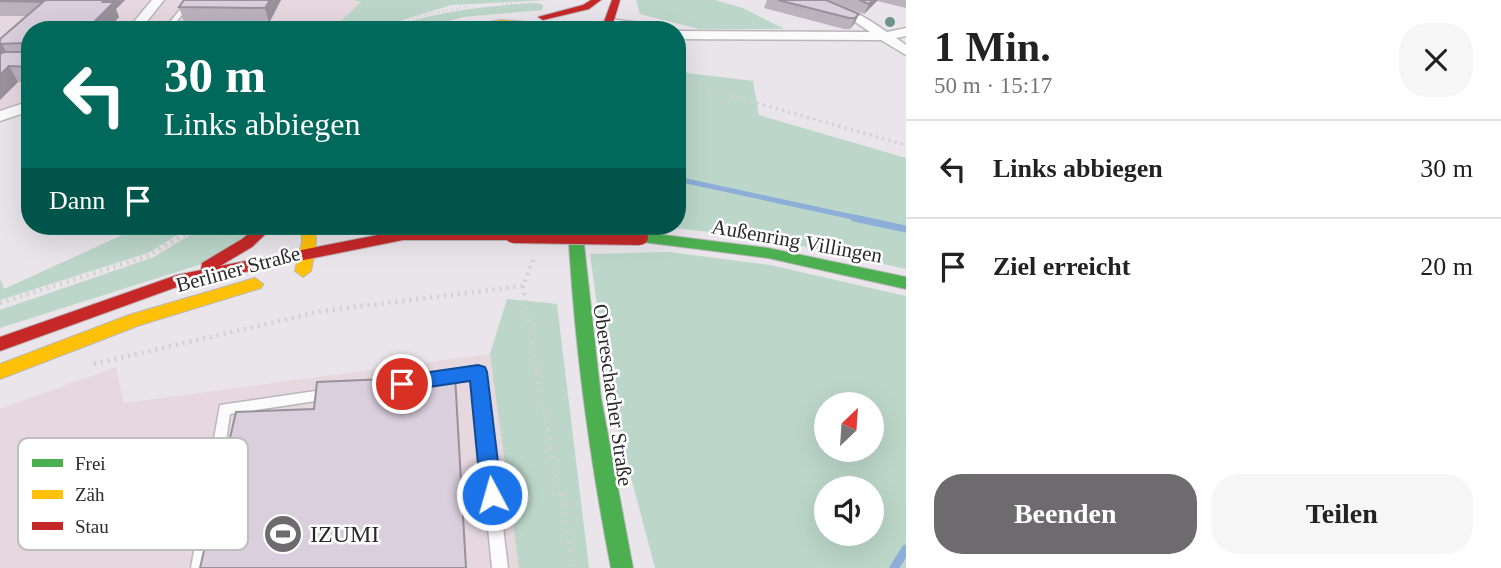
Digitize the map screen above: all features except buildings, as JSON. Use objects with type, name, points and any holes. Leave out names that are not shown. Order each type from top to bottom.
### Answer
[{"type":"street","points":[[141,21],[158,0]]},
{"type":"street","points":[[526,21],[586,7],[597,0]]},
{"type":"street","points":[[609,21],[616,0]]},
{"type":"street","points":[[810,0],[852,14],[906,51]]},
{"type":"street","points":[[543,17],[571,21]]},
{"type":"street","points":[[686,33],[887,36],[906,32]]},
{"type":"street","points":[[0,116],[21,109]]},
{"type":"street","points":[[183,279],[223,259],[255,235]]},
{"type":"street","name":"Berliner Straße","points":[[294,252],[304,235]]},
{"type":"street","name":"Berliner Straße","points":[[0,344],[183,279],[294,252],[403,235],[496,237]]},
{"type":"street","name":"Berliner Straße","points":[[411,252],[513,235]]},
{"type":"street","name":"Außenring Villingen","points":[[513,235],[640,237],[768,253],[906,283]]},
{"type":"street","name":"Obereschacher Straße","points":[[576,235],[579,297],[588,373],[605,490],[622,568]]},
{"type":"street","points":[[290,275],[294,252]]},
{"type":"street","name":"Berliner Straße","points":[[0,372],[135,320],[290,275],[329,267]]},
{"type":"lane","points":[[175,21],[191,0]]},
{"type":"lane","points":[[425,380],[478,372],[500,568]]},
{"type":"lane","points":[[218,438],[223,409],[344,392]]},
{"type":"lane","points":[[198,568],[201,550]]},
{"type":"path","points":[[686,83],[906,145]]},
{"type":"path","points":[[0,303],[148,256],[184,235]]},
{"type":"path","points":[[538,251],[523,286],[574,568]]},
{"type":"path","points":[[89,366],[322,311],[523,286]]},
{"type":"shaded area","points":[[0,0],[361,2],[341,21],[21,21],[21,102],[0,111]]},
{"type":"shaded area","points":[[490,354],[519,568],[0,568],[0,409],[116,367],[124,403]]},
{"type":"green space","points":[[353,0],[549,0],[451,5],[399,21],[341,21],[361,2]]},
{"type":"green space","points":[[636,0],[715,0],[743,8],[784,29],[699,29],[686,26],[686,21],[668,21],[640,14]]},
{"type":"green space","points":[[536,3],[543,5],[542,10],[463,17],[449,21],[412,21],[459,10]]},
{"type":"green space","points":[[686,72],[753,81],[759,115],[906,158],[906,269],[772,239],[686,229]]},
{"type":"green space","points":[[122,235],[177,235],[148,253],[0,300],[0,279],[4,289]]},
{"type":"green space","points":[[190,235],[248,235],[208,262],[0,328],[0,310],[154,257]]},
{"type":"green space","points":[[669,252],[770,265],[906,296],[906,568],[655,568],[609,394],[590,254]]},
{"type":"green space","points":[[507,299],[557,304],[589,568],[519,568],[490,354]]},
{"type":"waterway","points":[[686,181],[862,219]]},
{"type":"waterway","points":[[854,218],[906,229]]},
{"type":"waterway","points":[[894,568],[906,549]]},
{"type":"traffic: fast","points":[[576,235],[592,398],[622,568]]},
{"type":"traffic: fast","points":[[640,237],[768,253],[906,283]]},
{"type":"traffic: slow","points":[[303,271],[309,235]]},
{"type":"traffic: slow","points":[[0,372],[135,320],[255,284]]},
{"type":"traffic: jam","points":[[543,17],[586,7],[597,0]]},
{"type":"traffic: jam","points":[[609,21],[616,0]]},
{"type":"traffic: jam","points":[[207,267],[256,235]]},
{"type":"traffic: jam","points":[[0,344],[183,279],[403,235],[513,235]]},
{"type":"traffic: jam","points":[[513,235],[640,237]]},
{"type":"place","name":"IZUMI","points":[[283,534]]},
{"type":"route","points":[[402,384],[478,372],[492,495]]}]
